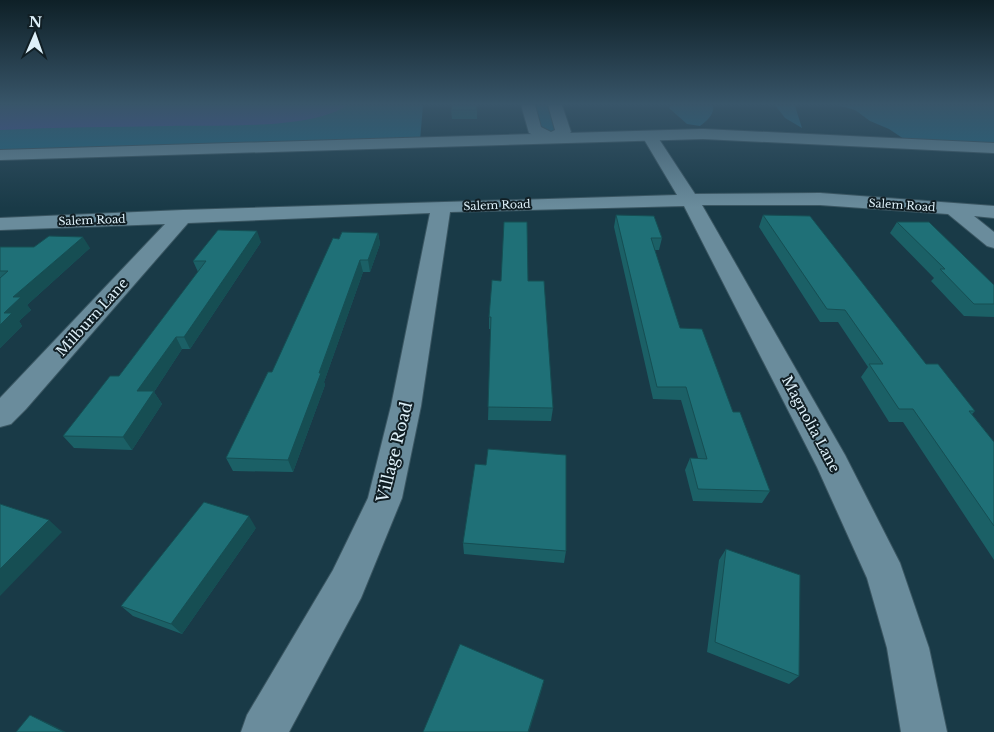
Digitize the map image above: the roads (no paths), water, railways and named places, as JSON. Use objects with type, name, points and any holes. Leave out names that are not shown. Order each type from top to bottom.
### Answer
[{"type":"street","points":[[0,155],[514,139]]},
{"type":"street","name":"Magnolia Lane","points":[[652,139],[690,200],[833,465],[886,576],[908,648],[924,732]]},
{"type":"street","points":[[835,139],[994,148]]},
{"type":"street","name":"Salem Road","points":[[0,224],[441,207],[803,198],[994,212]]},
{"type":"street","name":"Village Road","points":[[264,732],[348,584],[385,498],[406,406],[441,207]]},
{"type":"street","points":[[952,208],[994,242]]},
{"type":"street","name":"Milburn Lane","points":[[0,416],[16,401],[183,216]]}]
